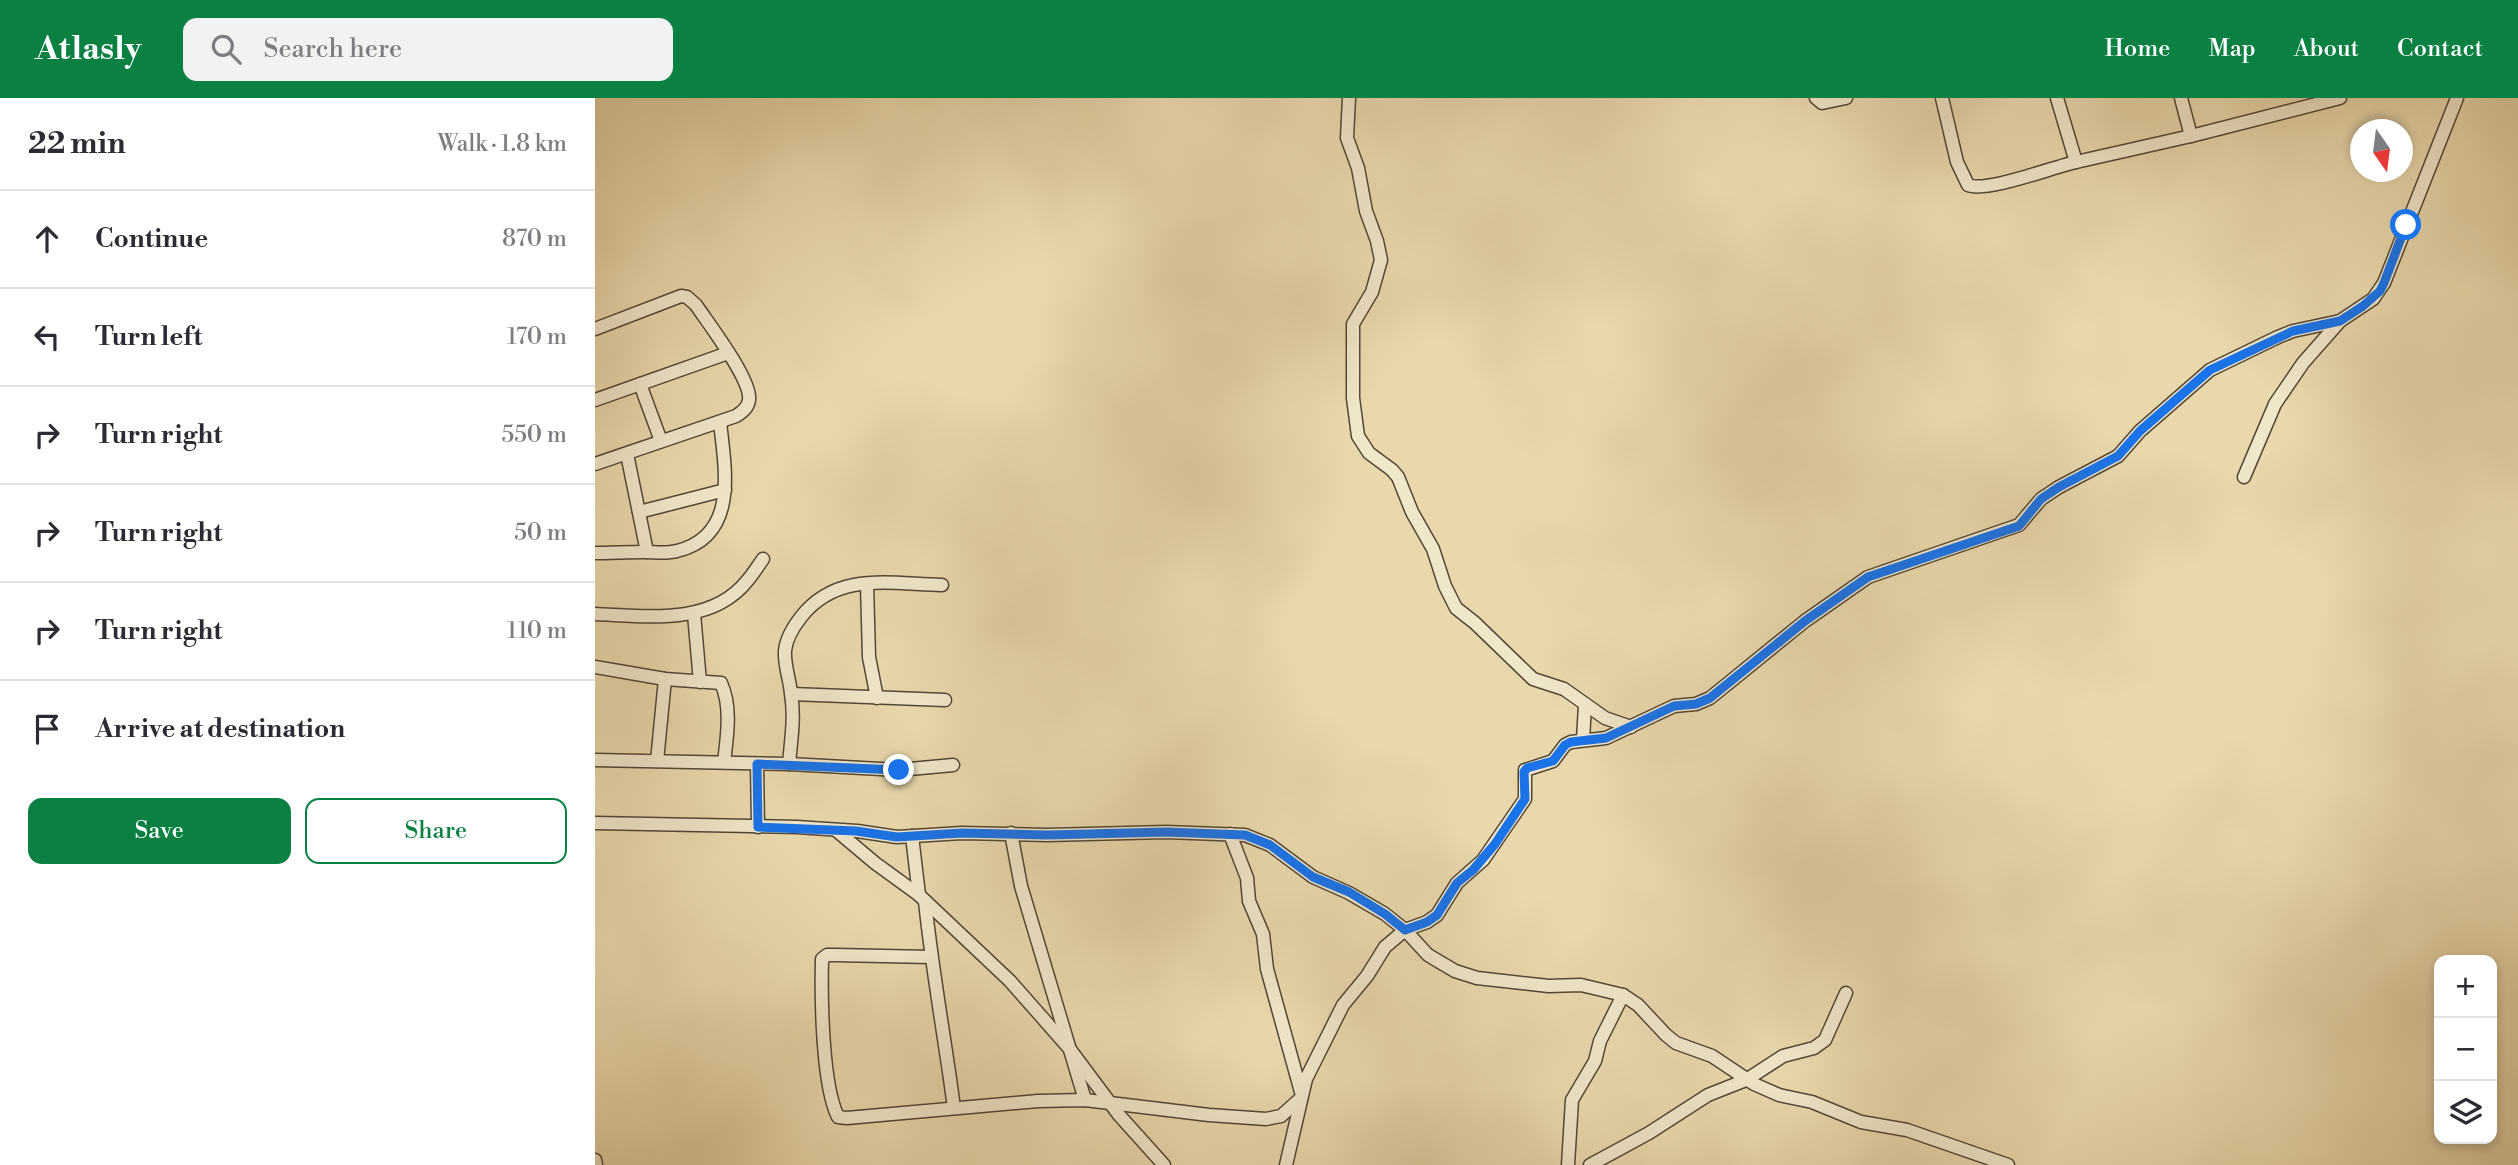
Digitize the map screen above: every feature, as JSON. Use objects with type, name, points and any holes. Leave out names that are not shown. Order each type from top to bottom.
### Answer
[{"type":"street","points":[[1349,98],[1347,138],[1359,172],[1366,211],[1381,260],[1371,292],[1353,324],[1353,398],[1358,436],[1369,453],[1398,477],[1412,512],[1431,544],[1445,586],[1456,608],[1533,679],[1564,689],[1610,720],[1631,727]]},
{"type":"street","points":[[1816,98],[1822,103],[1846,98]]},
{"type":"street","points":[[1942,98],[1957,162],[1968,186],[1976,189],[2340,98]]},
{"type":"street","points":[[2057,98],[2076,162]]},
{"type":"street","points":[[2181,98],[2191,136]]},
{"type":"street","points":[[2244,477],[2275,404],[2303,363],[2340,321],[2380,291],[2457,98]]},
{"type":"street","points":[[595,329],[687,297],[696,305],[740,372],[750,397],[742,412],[720,422],[595,464]]},
{"type":"street","points":[[1286,1165],[1300,1096],[1343,1005],[1367,976],[1385,947],[1405,930],[1437,915],[1457,883],[1473,870],[1495,844],[1525,799],[1525,770],[1553,761],[1568,743],[1606,738],[1674,706],[1696,704],[1710,698],[1805,621],[1868,577],[2019,526],[2041,499],[2072,480],[2111,462],[2164,409],[2210,370],[2293,331],[2340,321]]},
{"type":"street","points":[[595,400],[728,353]]},
{"type":"street","points":[[640,384],[661,441]]},
{"type":"street","points":[[595,553],[677,551],[697,543],[711,531],[722,513],[726,490],[720,422]]},
{"type":"street","points":[[627,454],[647,552]]},
{"type":"street","points":[[639,512],[726,490]]},
{"type":"street","points":[[595,614],[694,614],[736,592],[747,583],[763,559]]},
{"type":"street","points":[[789,764],[793,724],[792,694],[785,651],[788,638],[816,600],[851,584],[942,584]]},
{"type":"street","points":[[867,584],[869,657],[877,698]]},
{"type":"street","points":[[694,614],[700,682]]},
{"type":"street","points":[[595,667],[666,679],[721,683],[728,721],[725,762]]},
{"type":"street","points":[[657,761],[666,679]]},
{"type":"street","points":[[792,694],[945,700]]},
{"type":"street","points":[[1583,740],[1585,705]]},
{"type":"street","points":[[595,760],[789,764],[899,770],[953,765]]},
{"type":"street","points":[[757,764],[758,827]]},
{"type":"street","points":[[595,823],[758,827],[897,837],[962,833],[1245,835],[1270,845],[1306,873],[1349,892],[1385,914],[1437,961],[1455,971],[1477,978],[1549,986],[1581,985],[1623,995],[1638,1005],[1676,1043],[1712,1056],[1746,1080],[1779,1095],[1812,1102],[1861,1122],[1907,1130],[2008,1165]]},
{"type":"street","points":[[837,831],[922,898],[1010,981],[1069,1048],[1109,1102],[1164,1165]]},
{"type":"street","points":[[1011,833],[1021,886],[1085,1100]]},
{"type":"street","points":[[1230,834],[1244,867],[1249,901],[1262,934],[1267,969],[1300,1096]]},
{"type":"street","points":[[912,836],[945,1033],[954,1108]]},
{"type":"street","points":[[931,957],[827,955],[822,959],[824,1033],[834,1109],[838,1117],[1085,1100],[1266,1119],[1281,1116],[1300,1096]]},
{"type":"street","points":[[1590,1165],[1649,1133],[1707,1095],[1746,1080],[1783,1056],[1820,1045],[1825,1040],[1846,993]]},
{"type":"street","points":[[1568,1165],[1572,1100],[1595,1061],[1600,1041],[1623,995]]},
{"type":"route","points":[[899,770],[757,764],[758,827],[856,831],[897,837],[962,833],[1047,835],[1166,832],[1245,835],[1270,845],[1300,869],[1349,892],[1405,930],[1437,915],[1457,883],[1483,860],[1525,799],[1524,772],[1527,768],[1553,761],[1565,745],[1571,742],[1606,738],[1674,706],[1703,702],[1805,621],[1836,602],[1868,577],[2019,526],[2041,499],[2072,480],[2111,462],[2140,431],[2210,370],[2293,331],[2340,321],[2373,299],[2384,283],[2406,225]]}]
